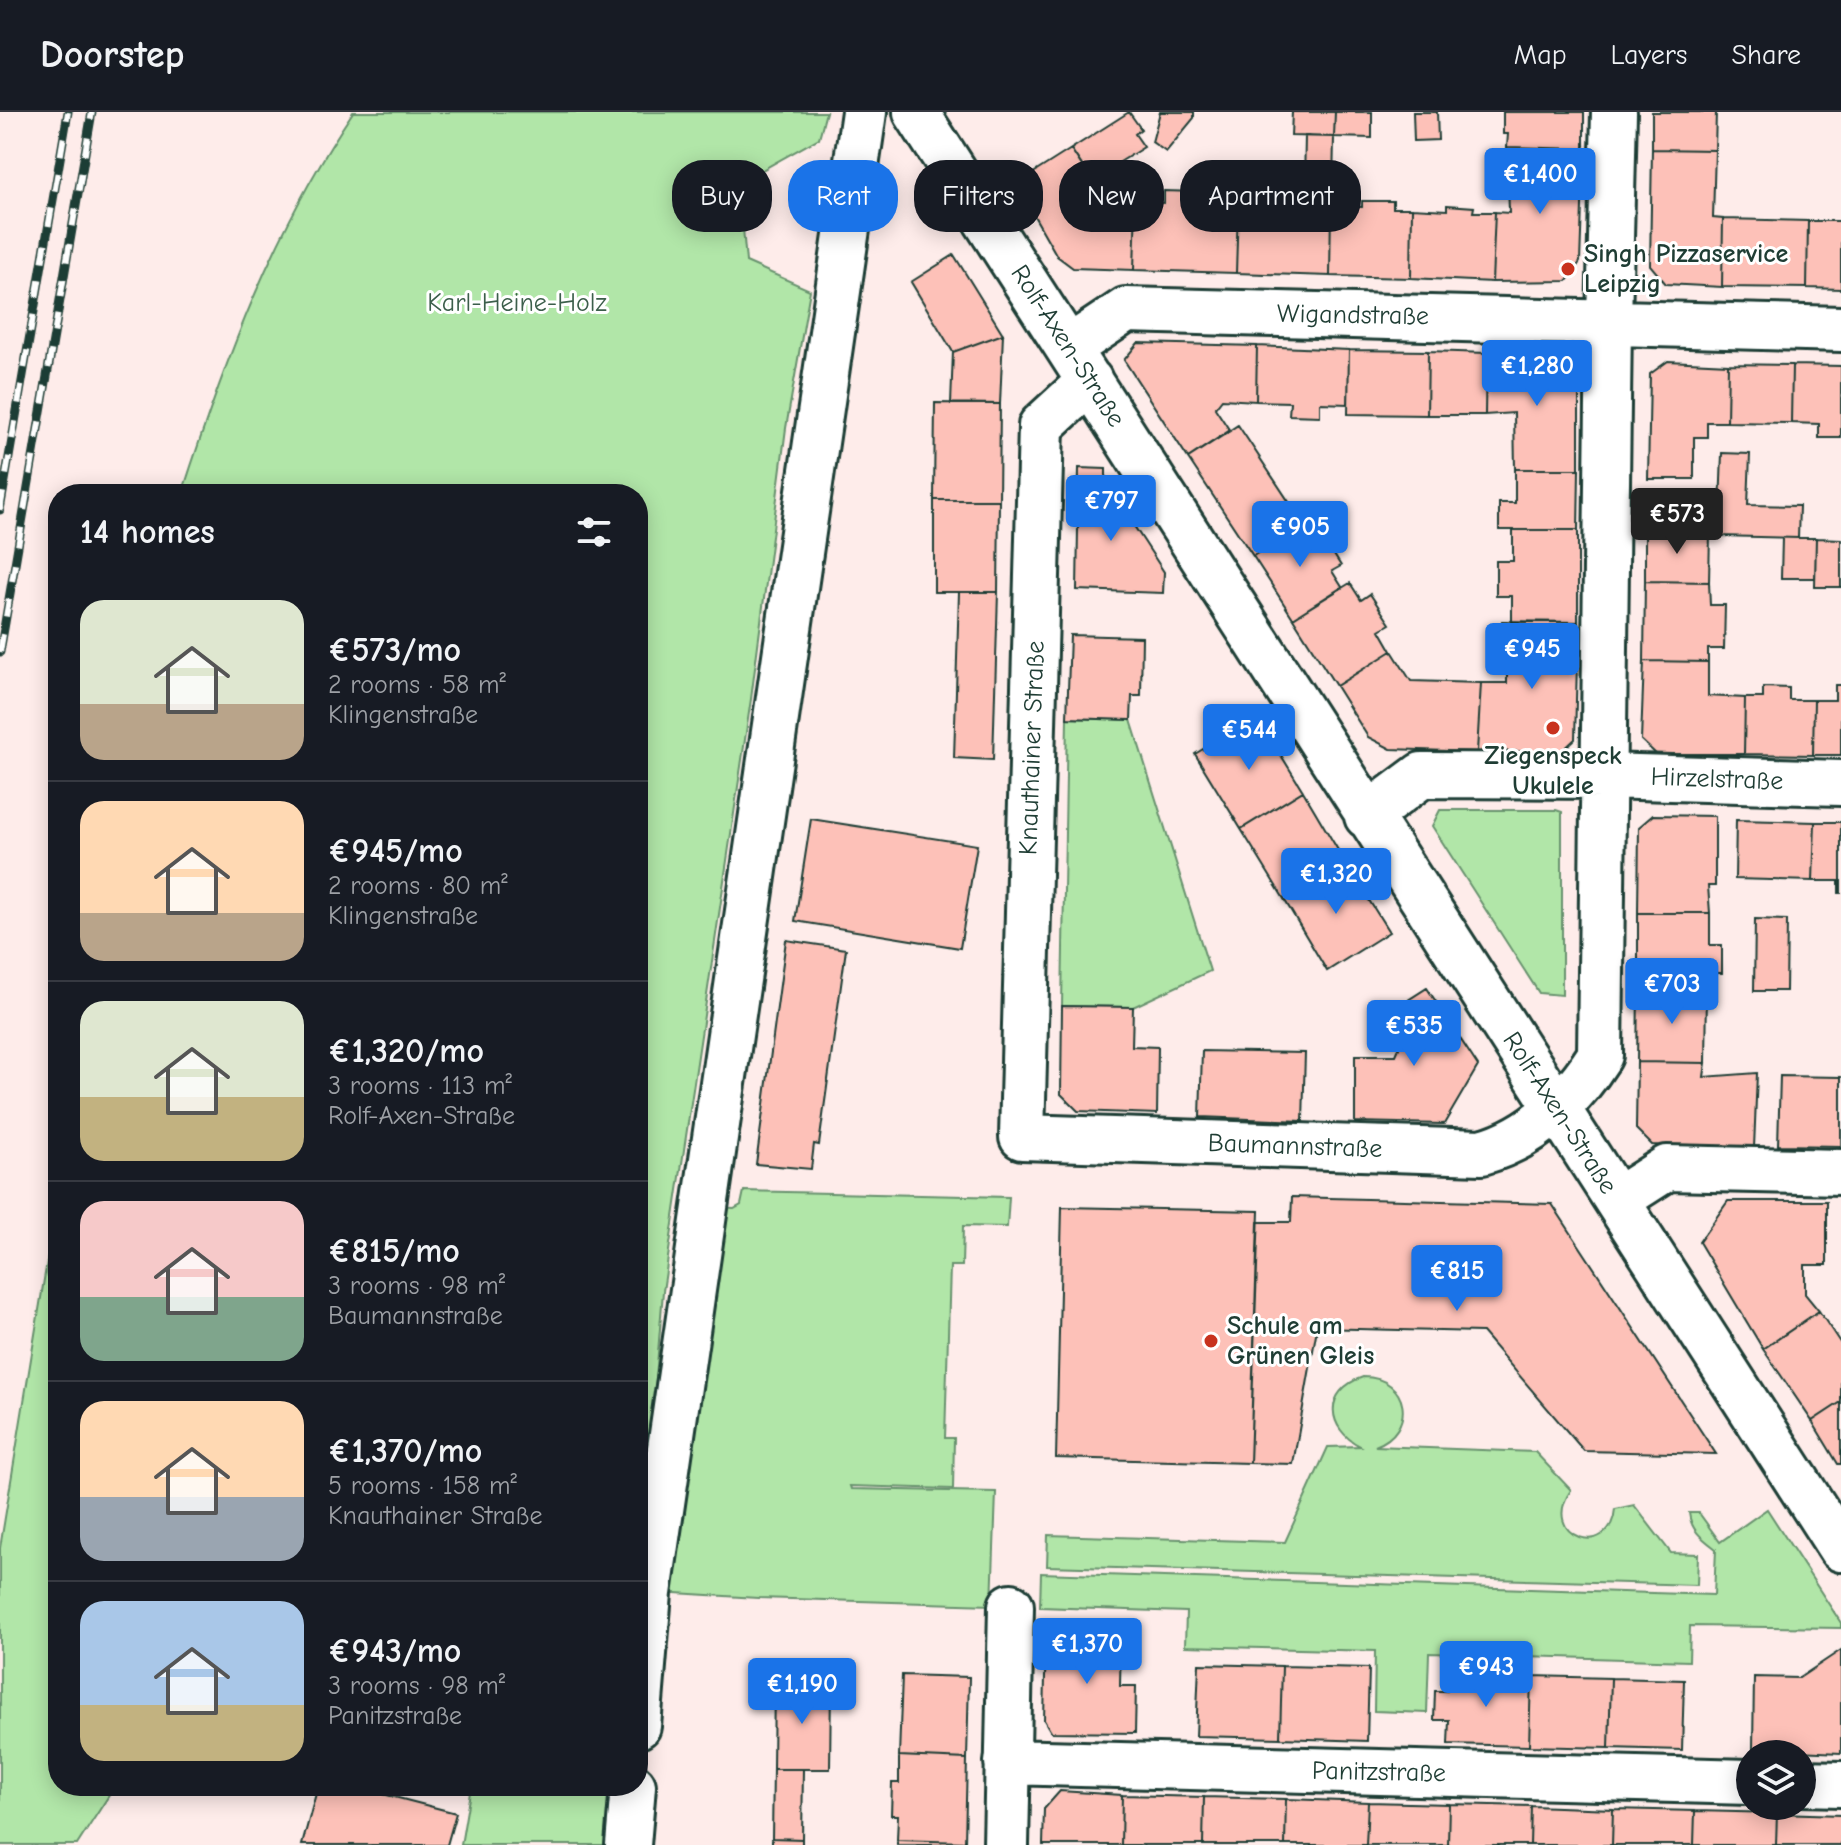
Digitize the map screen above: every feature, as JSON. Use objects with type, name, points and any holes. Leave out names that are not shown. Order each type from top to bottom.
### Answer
[{"type":"street","points":[[648,1605],[864,112]]},
{"type":"street","name":"Rolf-Axen-Straße","points":[[916,112],[1556,1109],[1837,1534]]},
{"type":"street","name":"Baumannstraße","points":[[1022,1137],[1482,1152],[1506,1145],[1532,1130],[1556,1109],[1600,1055],[1614,112]]},
{"type":"street","name":"Wigandstraße","points":[[1080,364],[1126,310],[1841,329]]},
{"type":"street","name":"Knauthainer Straße","points":[[1022,1137],[1041,426],[1080,364]]},
{"type":"street","name":"Hirzelstraße","points":[[1367,816],[1422,775],[1604,776],[1841,783]]},
{"type":"street","points":[[1617,1200],[1667,1168],[1841,1172]]},
{"type":"street","points":[[1006,1845],[1011,1606]]},
{"type":"street","name":"Panitzstraße","points":[[1007,1762],[1736,1782]]},
{"type":"street","points":[[1816,1783],[1841,1784]]},
{"type":"street","points":[[628,1845],[632,1796]]},
{"type":"green space","name":"Karl-Heine-Holz","points":[[353,112],[826,112],[819,138],[772,164],[772,160],[672,160],[672,232],[743,232],[746,262],[810,290],[786,428],[751,699],[663,1291],[648,1477],[648,484],[185,484],[234,345],[299,202]]},
{"type":"green space","points":[[1067,718],[1131,720],[1210,971],[1133,1007],[1062,1006]]},
{"type":"green space","points":[[1440,810],[1562,812],[1562,995],[1539,993],[1432,826]]},
{"type":"green space","points":[[744,1191],[1009,1197],[1007,1227],[963,1226],[962,1266],[950,1266],[945,1438],[954,1438],[953,1489],[850,1486],[851,1489],[996,1492],[992,1605],[659,1592],[717,1208],[734,1209],[741,1205]]},
{"type":"green space","points":[[48,1255],[48,1796],[109,1796],[77,1845],[0,1845],[0,1548]]},
{"type":"green space","points":[[1363,1377],[1379,1379],[1391,1386],[1399,1395],[1402,1406],[1402,1418],[1397,1429],[1388,1439],[1375,1446],[1535,1452],[1571,1490],[1563,1507],[1563,1521],[1569,1531],[1579,1537],[1602,1535],[1611,1525],[1615,1509],[1634,1505],[1671,1553],[1698,1554],[1697,1585],[1047,1566],[1048,1535],[1285,1542],[1328,1447],[1360,1446],[1341,1430],[1334,1410],[1341,1391]]},
{"type":"green space","points":[[1767,1509],[1841,1623],[1841,1628],[1690,1626],[1689,1661],[1429,1653],[1427,1713],[1374,1711],[1375,1651],[1185,1646],[1186,1612],[1040,1607],[1041,1573],[1714,1595],[1716,1549],[1695,1530],[1689,1513],[1699,1513],[1720,1542]]},
{"type":"green space","points":[[469,1796],[622,1796],[618,1845],[461,1845]]},
{"type":"building","points":[[1129,112],[1141,129],[1135,134],[1144,147],[1123,160],[1078,160],[1071,149]]},
{"type":"building","points":[[1160,112],[1194,112],[1194,118],[1166,152],[1152,142]]},
{"type":"building","points":[[1292,112],[1335,112],[1334,137],[1291,136]]},
{"type":"building","points":[[1335,112],[1372,112],[1372,138],[1334,137]]},
{"type":"building","points":[[1413,112],[1437,112],[1438,140],[1414,141]]},
{"type":"building","points":[[1503,112],[1584,112],[1584,149],[1507,147],[1508,134],[1503,134]]},
{"type":"building","points":[[1652,112],[1716,112],[1715,150],[1652,149]]},
{"type":"building","points":[[1305,136],[1334,137],[1334,160],[1305,160]]},
{"type":"building","points":[[1507,147],[1584,149],[1580,262],[1567,281],[1492,282],[1495,212],[1509,213]]},
{"type":"building","points":[[1071,149],[1078,160],[1059,160],[1059,232],[1135,232],[1134,270],[1073,268],[1057,256],[1043,231],[1043,167]]},
{"type":"building","points":[[1652,149],[1715,150],[1713,218],[1723,219],[1722,287],[1666,284],[1650,265]]},
{"type":"building","points":[[1164,191],[1180,192],[1180,232],[1237,232],[1236,273],[1134,270],[1135,232],[1164,232]]},
{"type":"building","points":[[1362,201],[1393,201],[1393,208],[1412,208],[1411,278],[1330,276],[1331,232],[1361,232]]},
{"type":"building","points":[[1447,205],[1474,207],[1473,212],[1495,212],[1492,282],[1411,278],[1412,208],[1447,210]]},
{"type":"building","points":[[1723,219],[1808,221],[1807,288],[1722,287]]},
{"type":"building","points":[[1808,221],[1841,221],[1841,289],[1807,288]]},
{"type":"building","points":[[1237,232],[1331,232],[1330,276],[1236,273]]},
{"type":"building","points":[[954,255],[1003,334],[953,352],[911,282]]},
{"type":"building","points":[[1003,334],[1000,404],[951,404],[953,352]]},
{"type":"building","points":[[1138,343],[1257,346],[1256,401],[1222,399],[1215,408],[1230,431],[1188,458],[1124,360]]},
{"type":"building","points":[[1257,346],[1349,350],[1348,404],[1320,403],[1320,416],[1289,415],[1290,402],[1256,401]]},
{"type":"building","points":[[1349,350],[1428,351],[1427,415],[1348,414]]},
{"type":"building","points":[[1428,351],[1486,353],[1485,415],[1427,415]]},
{"type":"building","points":[[1486,353],[1564,357],[1579,371],[1579,469],[1515,469],[1514,413],[1485,415]]},
{"type":"building","points":[[1668,361],[1728,364],[1727,422],[1707,422],[1707,437],[1694,437],[1694,479],[1648,479],[1650,374]]},
{"type":"building","points":[[1728,364],[1792,365],[1791,423],[1727,422]]},
{"type":"building","points":[[1792,365],[1841,366],[1841,438],[1819,438],[1819,424],[1791,423]]},
{"type":"building","points":[[935,403],[1000,404],[999,500],[934,500]]},
{"type":"building","points":[[1238,425],[1303,523],[1253,556],[1188,458]]},
{"type":"building","points":[[1722,453],[1750,454],[1748,505],[1799,506],[1798,538],[1719,536]]},
{"type":"building","points":[[1079,468],[1106,469],[1106,483],[1164,572],[1163,593],[1077,590]]},
{"type":"building","points":[[1515,469],[1579,469],[1578,530],[1499,530],[1499,503],[1515,503]]},
{"type":"building","points":[[934,500],[999,500],[998,592],[934,592]]},
{"type":"building","points":[[1303,523],[1312,538],[1321,534],[1341,566],[1332,571],[1342,587],[1293,618],[1253,556]]},
{"type":"building","points":[[1513,530],[1578,530],[1578,622],[1512,622],[1512,596],[1496,596],[1496,561],[1513,561]]},
{"type":"building","points":[[1645,530],[1710,532],[1709,582],[1645,581]]},
{"type":"building","points":[[1782,538],[1816,538],[1815,578],[1781,578]]},
{"type":"building","points":[[1816,538],[1841,539],[1841,587],[1815,587]]},
{"type":"building","points":[[1645,581],[1709,582],[1710,605],[1725,605],[1724,649],[1708,649],[1708,662],[1644,661]]},
{"type":"building","points":[[1350,583],[1361,600],[1370,594],[1390,624],[1380,630],[1392,651],[1336,686],[1293,618]]},
{"type":"building","points":[[959,592],[998,592],[993,760],[954,758]]},
{"type":"building","points":[[1502,621],[1578,622],[1575,739],[1559,754],[1477,752],[1481,683],[1507,683],[1507,674],[1500,670]]},
{"type":"building","points":[[1070,635],[1142,637],[1141,696],[1132,696],[1131,720],[1067,718]]},
{"type":"building","points":[[1392,651],[1411,681],[1481,683],[1477,752],[1391,749],[1368,737],[1336,686]]},
{"type":"building","points":[[1644,661],[1708,662],[1708,696],[1745,698],[1744,754],[1656,754],[1641,740]]},
{"type":"building","points":[[1835,685],[1841,685],[1841,755],[1813,755],[1814,700],[1835,700]]},
{"type":"building","points":[[1763,687],[1789,688],[1789,700],[1814,700],[1813,755],[1744,754],[1745,698],[1763,698]]},
{"type":"building","points":[[1257,716],[1303,791],[1241,829],[1195,754]]},
{"type":"building","points":[[1303,791],[1345,862],[1284,899],[1241,829]]},
{"type":"building","points":[[1653,815],[1715,816],[1715,886],[1708,886],[1710,913],[1638,913],[1639,827]]},
{"type":"building","points":[[811,819],[977,845],[960,948],[795,921]]},
{"type":"building","points":[[1736,820],[1815,822],[1813,881],[1735,879]]},
{"type":"building","points":[[1815,822],[1841,822],[1841,893],[1839,881],[1813,881]]},
{"type":"building","points":[[1345,862],[1389,932],[1327,971],[1284,899]]},
{"type":"building","points":[[1638,913],[1710,913],[1710,945],[1722,945],[1722,973],[1707,973],[1707,990],[1638,990]]},
{"type":"building","points":[[1755,919],[1787,920],[1786,991],[1754,991]]},
{"type":"building","points":[[786,940],[846,949],[819,1145],[814,1144],[811,1169],[756,1164]]},
{"type":"building","points":[[1427,988],[1478,1066],[1444,1124],[1355,1122],[1355,1055],[1396,1055],[1399,1048],[1380,1018]]},
{"type":"building","points":[[1638,990],[1707,990],[1706,1063],[1637,1062]]},
{"type":"building","points":[[1062,1006],[1133,1007],[1132,1046],[1158,1047],[1157,1114],[1078,1111],[1061,1094]]},
{"type":"building","points":[[1202,1051],[1305,1053],[1303,1121],[1200,1117]]},
{"type":"building","points":[[1637,1062],[1706,1063],[1704,1077],[1757,1073],[1754,1148],[1652,1145],[1636,1129]]},
{"type":"building","points":[[1780,1076],[1841,1077],[1841,1146],[1778,1145]]},
{"type":"building","points":[[1292,1197],[1552,1204],[1716,1454],[1584,1451],[1482,1332],[1317,1328],[1293,1464],[1250,1463],[1258,1222],[1291,1222]]},
{"type":"building","points":[[1728,1201],[1827,1201],[1827,1265],[1805,1265],[1805,1294],[1819,1311],[1763,1349],[1699,1242]]},
{"type":"building","points":[[1062,1207],[1259,1211],[1250,1463],[1056,1458]]},
{"type":"building","points":[[1819,1311],[1841,1344],[1841,1402],[1812,1421],[1763,1349]]},
{"type":"building","points":[[1841,1402],[1841,1464],[1838,1464],[1812,1421]]},
{"type":"building","points":[[1046,1635],[1121,1636],[1120,1686],[1136,1686],[1135,1733],[1051,1732],[1044,1720]]},
{"type":"building","points":[[1841,1650],[1841,1753],[1816,1752],[1816,1740],[1753,1740],[1754,1677],[1799,1678]]},
{"type":"building","points":[[1199,1664],[1282,1666],[1280,1738],[1196,1736]]},
{"type":"building","points":[[1282,1666],[1369,1668],[1367,1741],[1280,1738]]},
{"type":"building","points":[[1447,1674],[1531,1676],[1529,1746],[1448,1744],[1449,1720],[1434,1720],[1435,1691],[1447,1691]]},
{"type":"building","points":[[902,1675],[969,1677],[967,1759],[899,1756]]},
{"type":"building","points":[[1531,1676],[1611,1678],[1609,1748],[1529,1746]]},
{"type":"building","points":[[1611,1678],[1684,1680],[1682,1750],[1609,1748]]},
{"type":"building","points":[[774,1682],[831,1682],[830,1769],[773,1769]]},
{"type":"building","points":[[899,1756],[967,1759],[965,1842],[897,1840],[898,1815],[891,1815],[892,1783],[899,1783]]},
{"type":"building","points":[[773,1769],[803,1769],[802,1839],[772,1838]]},
{"type":"building","points":[[1060,1791],[1122,1795],[1121,1845],[1043,1845],[1044,1809]]},
{"type":"building","points":[[1122,1795],[1204,1797],[1203,1845],[1121,1845]]},
{"type":"building","points":[[315,1796],[391,1796],[456,1813],[447,1845],[302,1845]]},
{"type":"building","points":[[1204,1797],[1286,1799],[1285,1845],[1203,1845]]},
{"type":"building","points":[[1286,1799],[1368,1802],[1366,1845],[1285,1845]]},
{"type":"building","points":[[1368,1802],[1449,1804],[1448,1845],[1366,1845]]},
{"type":"building","points":[[1449,1804],[1531,1806],[1530,1845],[1448,1845]]},
{"type":"building","points":[[1531,1806],[1613,1809],[1612,1845],[1530,1845]]},
{"type":"building","points":[[1613,1809],[1695,1811],[1694,1845],[1612,1845]]},
{"type":"building","points":[[1695,1811],[1736,1812],[1736,1820],[1777,1820],[1776,1845],[1694,1845]]},
{"type":"building","points":[[1816,1814],[1841,1815],[1841,1845],[1776,1845],[1777,1820],[1816,1820]]},
{"type":"building","points":[[772,1838],[802,1839],[802,1845],[772,1845]]},
{"type":"building","points":[[897,1840],[965,1842],[965,1845],[897,1845]]},
{"type":"railway","points":[[0,510],[68,112]]},
{"type":"railway","points":[[0,652],[92,112]]},
{"type":"place","name":"Singh Pizzaservice Leipzig","points":[[1568,269]]},
{"type":"place","name":"Ziegenspeck Ukulele","points":[[1553,728]]},
{"type":"place","name":"Schule am Grünen Gleis","points":[[1211,1341]]}]
